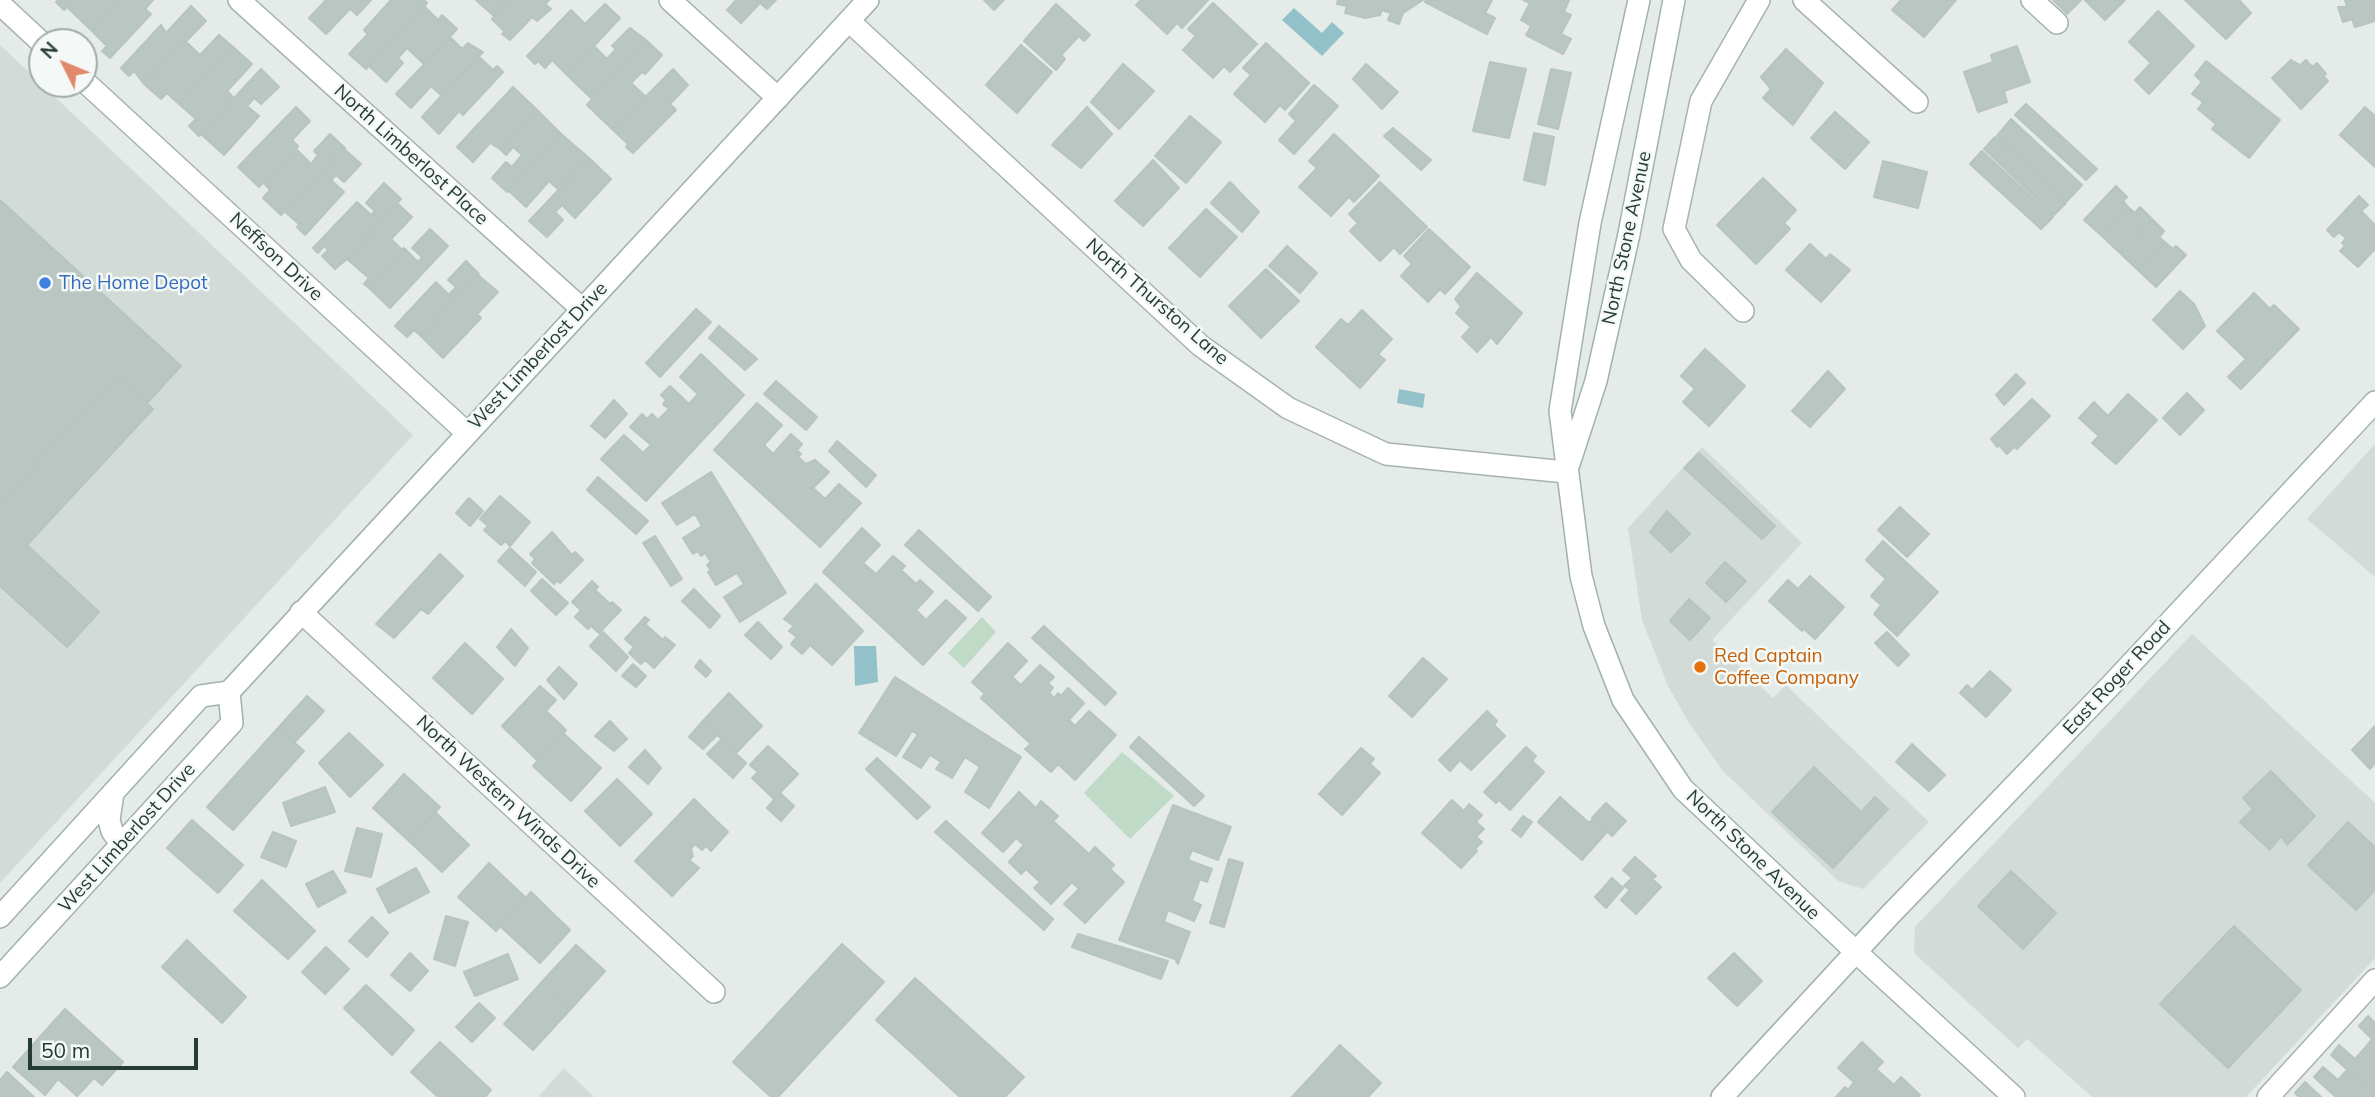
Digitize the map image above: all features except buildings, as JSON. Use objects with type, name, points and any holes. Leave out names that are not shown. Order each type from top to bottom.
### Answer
[{"type":"street","name":"North Limberlost Place","points":[[239,0],[582,309]]},
{"type":"street","points":[[670,0],[778,98]]},
{"type":"street","name":"West Limberlost Drive","points":[[0,977],[232,723],[229,692],[868,0]]},
{"type":"street","name":"North Stone Avenue","points":[[1639,0],[1590,223],[1560,411],[1581,576],[1594,626],[1623,699],[1683,789],[2014,1097]]},
{"type":"street","name":"North Stone Avenue","points":[[1566,472],[1596,381],[1629,234],[1674,0]]},
{"type":"street","points":[[1743,310],[1691,260],[1674,229],[1701,101],[1759,0]]},
{"type":"street","points":[[1804,0],[1917,102]]},
{"type":"street","points":[[2032,0],[2057,23]]},
{"type":"street","points":[[0,4],[28,30]]},
{"type":"street","name":"North Thurston Lane","points":[[849,21],[1201,346],[1288,408],[1386,454],[1566,472]]},
{"type":"street","name":"Neffson Drive","points":[[98,94],[467,433]]},
{"type":"street","name":"East Roger Road","points":[[1722,1097],[2375,402]]},
{"type":"street","name":"North Western Winds Drive","points":[[301,612],[714,992]]},
{"type":"street","points":[[0,917],[201,696],[229,692]]},
{"type":"street","points":[[113,793],[109,820],[112,831],[121,844]]},
{"type":"street","points":[[2268,1097],[2375,980]]},
{"type":"shaded area","points":[[0,45],[28,71],[28,98],[56,98],[413,435],[0,883]]},
{"type":"shaded area","points":[[2375,444],[2375,577],[2307,519]]},
{"type":"shaded area","points":[[1702,447],[1802,543],[1712,640],[1773,698],[1786,685],[1929,822],[1863,889],[1838,881],[1723,771],[1689,723],[1668,686],[1642,620],[1628,528]]},
{"type":"shaded area","points":[[2192,634],[2375,803],[2375,958],[2246,1097],[2092,1097],[2027,1039],[2018,1048],[1914,953],[1915,927]]},
{"type":"shaded area","points":[[564,1068],[594,1097],[538,1097]]},
{"type":"green space","points":[[982,617],[996,632],[964,668],[948,653]]},
{"type":"green space","points":[[1122,752],[1174,796],[1130,839],[1084,793]]},
{"type":"water","points":[[1294,8],[1322,33],[1332,22],[1344,33],[1322,56],[1282,20]]},
{"type":"water","points":[[1399,389],[1425,394],[1423,408],[1397,403]]},
{"type":"water","points":[[854,646],[876,646],[878,682],[855,686]]},
{"type":"place","name":"The Home Depot","points":[[45,283]]},
{"type":"place","name":"Red Captain Coffee Company","points":[[1700,667]]}]
